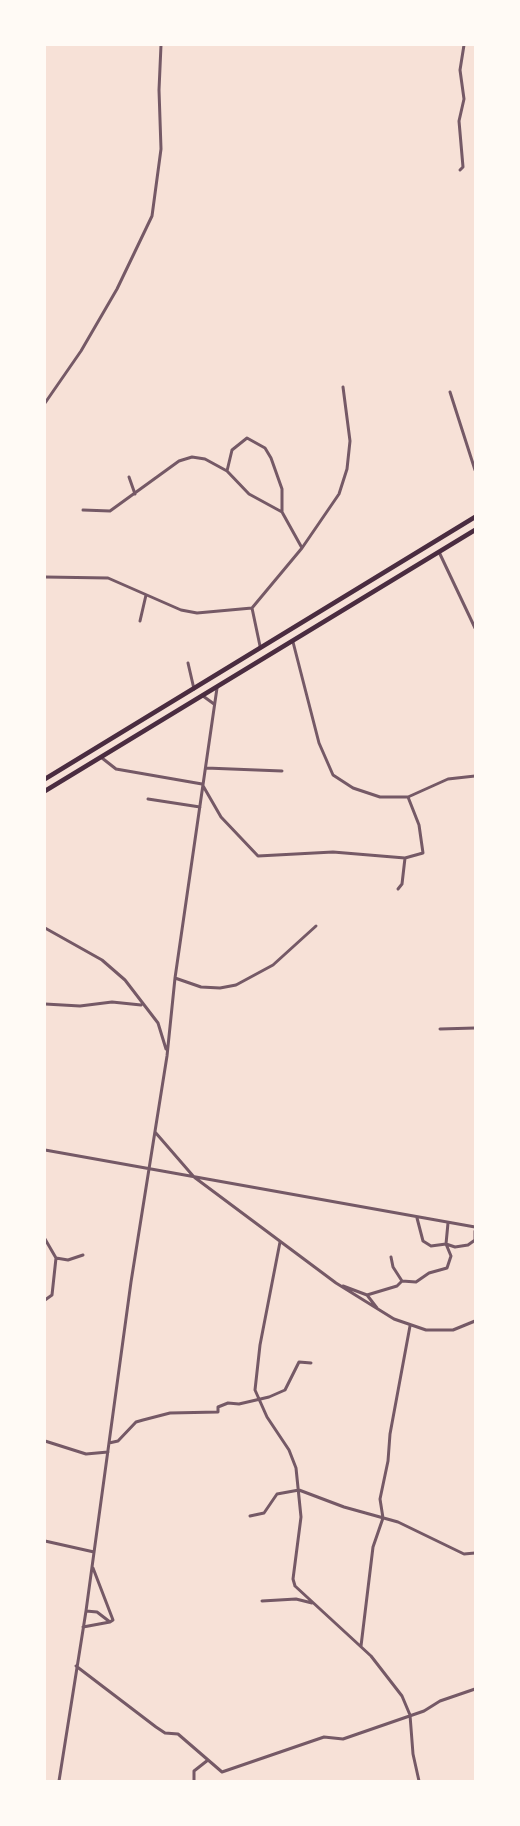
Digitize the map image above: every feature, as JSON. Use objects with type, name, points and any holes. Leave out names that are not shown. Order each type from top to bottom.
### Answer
[{"type":"main road","points":[[45,779],[475,517]]},
{"type":"main road","points":[[45,791],[475,530]]},
{"type":"street","points":[[45,403],[81,351],[117,289],[152,216],[161,149],[159,113],[161,45]]},
{"type":"street","points":[[460,170],[464,167],[459,121],[464,99],[460,70],[464,45]]},
{"type":"street","points":[[45,577],[108,578],[181,610],[197,613],[252,608],[302,548],[339,494],[347,469],[350,441],[343,387]]},
{"type":"street","points":[[450,392],[475,470]]},
{"type":"street","points":[[227,471],[228,460],[238,443],[247,438],[265,448],[279,477],[282,512],[302,548]]},
{"type":"street","points":[[84,510],[110,511],[156,479],[164,469],[192,457],[205,459],[227,471],[249,494],[282,512]]},
{"type":"street","points":[[129,477],[135,494]]},
{"type":"street","points":[[440,552],[475,628]]},
{"type":"street","points":[[140,621],[146,595]]},
{"type":"street","points":[[252,608],[260,646]]},
{"type":"street","points":[[293,642],[319,743],[333,775],[353,788],[380,797],[408,797],[448,778],[475,776]]},
{"type":"street","points":[[188,663],[194,688]]},
{"type":"street","points":[[59,1781],[167,1056],[175,978],[218,686]]},
{"type":"street","points":[[203,696],[214,704]]},
{"type":"street","points":[[102,758],[116,769],[202,784]]},
{"type":"street","points":[[206,768],[282,771]]},
{"type":"street","points":[[202,784],[221,817],[244,845],[258,856],[333,852],[405,858],[421,855],[423,846],[419,825],[408,797]]},
{"type":"street","points":[[148,799],[200,807]]},
{"type":"street","points":[[399,889],[402,884],[405,858]]},
{"type":"street","points":[[175,978],[201,987],[220,988],[236,985],[273,965],[316,926]]},
{"type":"street","points":[[45,928],[102,960],[125,980],[158,1023],[164,1036],[167,1056]]},
{"type":"street","points":[[45,1004],[80,1006],[112,1002],[142,1005]]},
{"type":"street","points":[[440,1029],[475,1028]]},
{"type":"street","points":[[155,1132],[194,1177],[336,1283],[380,1311],[410,1326],[426,1330],[453,1330],[475,1321]]},
{"type":"street","points":[[45,1150],[149,1171],[475,1227]]},
{"type":"street","points":[[417,1218],[423,1241],[431,1246],[468,1245],[475,1240],[475,1231]]},
{"type":"street","points":[[367,1295],[396,1286],[402,1281],[416,1282],[429,1273],[447,1268],[451,1256],[446,1244],[448,1223]]},
{"type":"street","points":[[45,1239],[56,1258],[52,1295],[45,1300]]},
{"type":"street","points":[[280,1242],[255,1377],[255,1390],[267,1417],[289,1450],[296,1468],[301,1532],[293,1579],[295,1586],[361,1646],[394,1683],[410,1715],[412,1754],[419,1781]]},
{"type":"street","points":[[56,1258],[68,1260],[83,1255]]},
{"type":"street","points":[[391,1257],[393,1267],[402,1281]]},
{"type":"street","points":[[336,1283],[367,1295],[380,1311]]},
{"type":"street","points":[[361,1646],[373,1547],[383,1518],[380,1499],[410,1326]]},
{"type":"street","points":[[109,1443],[118,1441],[136,1422],[170,1413],[218,1412],[218,1407],[228,1403],[239,1404],[285,1390],[296,1365],[299,1362],[310,1363]]},
{"type":"street","points":[[45,1440],[86,1454],[108,1452]]},
{"type":"street","points":[[250,1516],[264,1514],[277,1494],[299,1490],[398,1522],[464,1554],[475,1553]]},
{"type":"street","points":[[45,1540],[94,1552]]},
{"type":"street","points":[[83,1627],[113,1620],[112,1612],[92,1566]]},
{"type":"street","points":[[262,1601],[296,1599],[314,1604]]},
{"type":"street","points":[[86,1611],[97,1612],[110,1622]]},
{"type":"street","points":[[76,1666],[156,1727],[165,1733],[178,1734],[222,1772],[324,1737],[343,1739],[424,1712],[440,1701],[475,1689]]},
{"type":"street","points":[[194,1781],[194,1771],[208,1760]]}]
